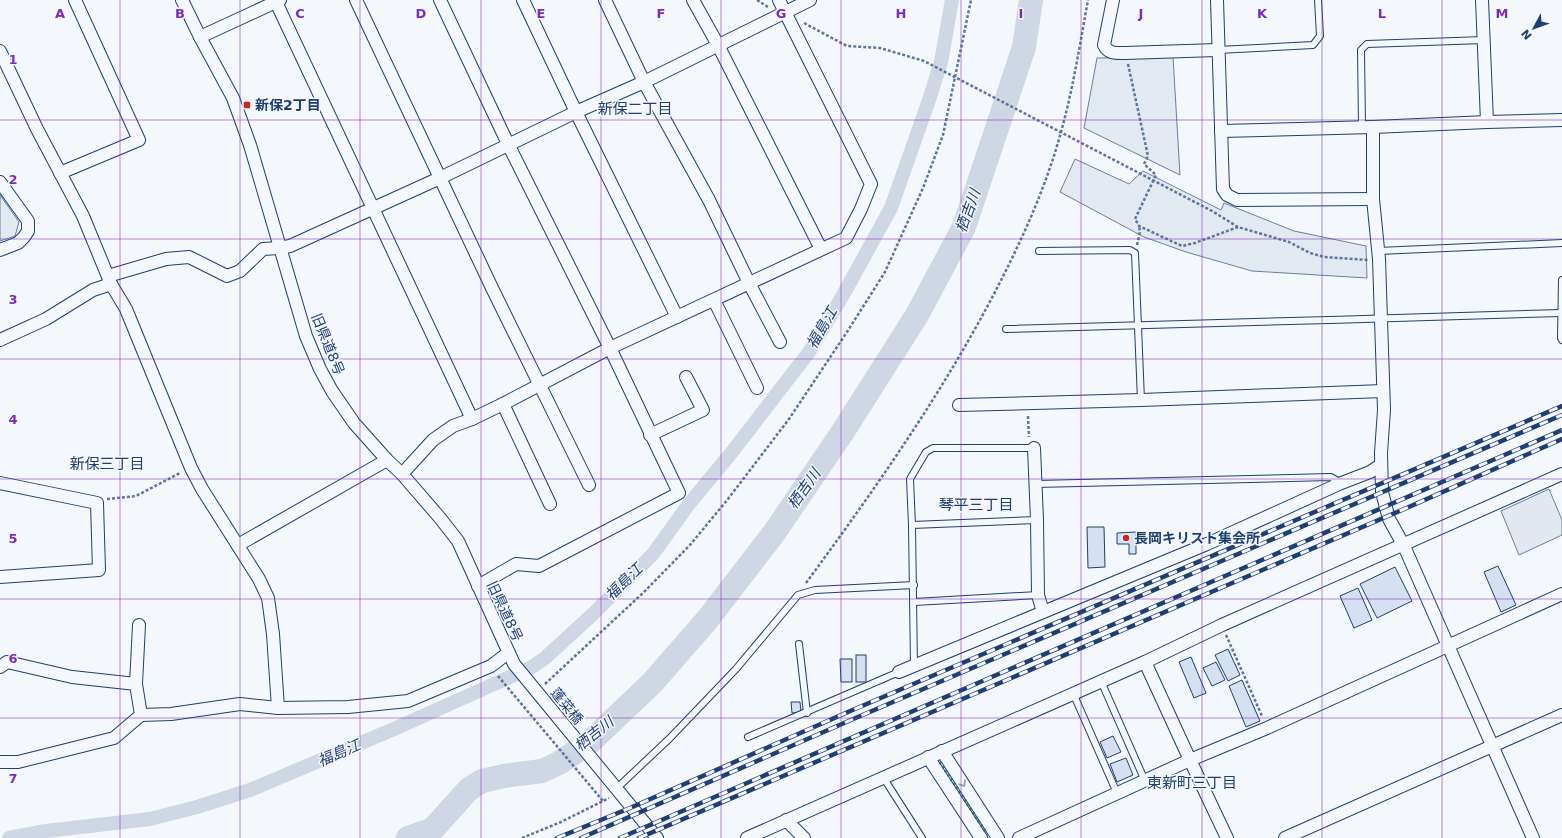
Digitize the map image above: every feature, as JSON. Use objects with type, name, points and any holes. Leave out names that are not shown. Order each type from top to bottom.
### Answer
[{"type":"street","points":[[60,173],[139,140],[75,0]]},
{"type":"street","name":"旧県道8号","points":[[182,0],[233,98],[250,145],[306,336],[320,369],[332,391],[354,422],[387,460],[402,474],[458,541],[511,658]]},
{"type":"street","points":[[356,0],[588,485]]},
{"type":"street","points":[[440,0],[508,144],[610,348],[650,435],[679,493],[539,566],[516,564],[478,586]]},
{"type":"street","points":[[523,0],[576,112],[677,317]]},
{"type":"street","points":[[605,0],[644,82],[709,200],[749,283],[780,342]]},
{"type":"street","points":[[694,0],[821,249]]},
{"type":"street","points":[[402,474],[433,440],[453,426],[472,419],[503,404],[610,348],[846,238],[871,184],[779,0]]},
{"type":"street","points":[[0,340],[46,319],[110,280],[166,259],[189,257],[226,276],[240,271],[263,249],[290,246],[440,178],[576,112],[644,82],[785,11],[795,8],[810,0]]},
{"type":"street","points":[[1113,0],[1104,45],[1106,50],[1111,52],[1126,53],[1217,50]]},
{"type":"street","points":[[1217,0],[1217,50],[1223,189],[1227,195],[1237,200],[1373,199]]},
{"type":"street","points":[[1482,0],[1487,122]]},
{"type":"street","points":[[200,37],[278,1],[472,419]]},
{"type":"street","points":[[0,51],[37,129],[84,216],[110,280],[126,309],[191,468],[202,490],[259,579],[268,598],[273,634],[278,708]]},
{"type":"street","points":[[1221,131],[1562,120]]},
{"type":"street","points":[[1367,127],[1378,251],[1384,410],[1381,465],[1382,492],[1390,519],[1404,546],[1533,838]]},
{"type":"street","points":[[0,182],[28,221],[28,231],[18,243],[0,250]]},
{"type":"street","points":[[714,300],[757,388]]},
{"type":"street","points":[[650,435],[703,410],[686,377]]},
{"type":"street","points":[[959,404],[1141,400],[1383,391]]},
{"type":"street","points":[[503,404],[550,504]]},
{"type":"street","points":[[1034,448],[1038,595],[1043,612]]},
{"type":"street","points":[[238,545],[387,460]]},
{"type":"street","points":[[899,672],[1207,544],[1341,483],[1370,472],[1381,465]]},
{"type":"street","points":[[747,838],[1145,662],[1222,625],[1404,546],[1562,474]]},
{"type":"street","points":[[0,483],[97,503],[99,570],[0,577]]},
{"type":"street","points":[[1019,838],[1190,760],[1268,728],[1562,594]]},
{"type":"street","points":[[139,625],[136,684],[141,715]]},
{"type":"street","points":[[0,762],[18,762],[114,738],[141,715],[171,714],[240,704],[278,708],[348,707],[408,701],[511,658]]},
{"type":"street","name":"蓬菜橋","points":[[511,658],[536,692],[615,789]]},
{"type":"street","points":[[0,667],[7,662],[72,677],[136,684]]},
{"type":"street","points":[[1145,662],[1228,838]]},
{"type":"street","points":[[1285,838],[1562,715]]},
{"type":"street","points":[[942,751],[998,838]]},
{"type":"street","points":[[928,757],[981,838]]},
{"type":"street","points":[[615,789],[657,838]]},
{"type":"street","points":[[786,820],[804,838]]},
{"type":"lane","points":[[1217,50],[1313,45],[1320,36],[1318,0]]},
{"type":"lane","points":[[1367,127],[1361,50],[1367,44],[1484,40]]},
{"type":"lane","points":[[1378,251],[1562,243]]},
{"type":"lane","points":[[1039,251],[1130,250],[1135,252],[1141,400]]},
{"type":"lane","points":[[1562,280],[1562,340]]},
{"type":"lane","points":[[1006,329],[1561,313]]},
{"type":"lane","points":[[914,667],[914,585],[910,479],[926,452],[933,448],[1034,448]]},
{"type":"lane","points":[[1036,484],[1331,477],[1341,483]]},
{"type":"lane","points":[[912,525],[1037,520]]},
{"type":"lane","points":[[615,789],[664,743],[736,669],[798,595],[815,590],[914,585]]},
{"type":"lane","points":[[914,602],[1038,595]]},
{"type":"lane","points":[[799,644],[807,713]]},
{"type":"lane","points":[[748,737],[807,713],[899,672]]},
{"type":"lane","points":[[1101,681],[1145,781]]},
{"type":"lane","points":[[1072,693],[1117,793]]},
{"type":"lane","points":[[883,777],[922,838]]},
{"type":"path","points":[[757,0],[768,7]]},
{"type":"path","points":[[536,692],[639,597],[690,545],[756,463],[789,419],[885,272],[923,188],[943,135],[971,0]]},
{"type":"path","points":[[798,595],[876,487],[971,339],[1017,250],[1042,189],[1061,133],[1077,63],[1088,0]]},
{"type":"path","points":[[800,18],[804,22],[847,46],[880,48],[924,61],[950,76],[961,80],[1212,211],[1238,227],[1289,242],[1310,253],[1324,257],[1366,260]]},
{"type":"path","points":[[1126,53],[1148,156],[1144,164],[1156,175],[1135,219],[1139,226],[1140,232],[1135,252]]},
{"type":"path","points":[[1139,226],[1182,246],[1195,243],[1238,227]]},
{"type":"path","points":[[1028,403],[1030,442],[1034,448]]},
{"type":"path","points":[[97,503],[109,498],[136,496],[191,468]]},
{"type":"path","points":[[1222,625],[1268,728]]},
{"type":"path","points":[[495,672],[603,801]]},
{"type":"path","points":[[522,838],[560,822],[603,801],[615,789]]},
{"type":"shaded area","points":[[1173,57],[1180,175],[1084,128],[1097,58]]},
{"type":"shaded area","points":[[1075,159],[1129,184],[1143,171],[1221,210],[1224,203],[1294,231],[1366,246],[1367,278],[1252,271],[1186,252],[1144,237],[1060,192]]},
{"type":"shaded area","points":[[0,195],[19,222],[15,236],[0,241]]},
{"type":"shaded area","points":[[1549,489],[1562,520],[1562,535],[1519,555],[1501,511]]},
{"type":"building","points":[[1087,527],[1104,527],[1105,567],[1088,568]]},
{"type":"building","name":"長岡キリスト集会所","points":[[1136,532],[1136,554],[1129,554],[1129,544],[1117,544],[1117,533]]},
{"type":"building","points":[[1498,566],[1516,605],[1501,612],[1484,572]]},
{"type":"building","points":[[1395,567],[1412,601],[1377,618],[1360,584]]},
{"type":"building","points":[[1358,588],[1372,620],[1354,628],[1340,596]]},
{"type":"building","points":[[1228,649],[1240,675],[1228,681],[1215,655]]},
{"type":"building","points":[[856,655],[866,655],[866,682],[856,682]]},
{"type":"building","points":[[1191,657],[1206,693],[1194,698],[1179,662]]},
{"type":"building","points":[[840,659],[852,659],[852,682],[841,682]]},
{"type":"building","points":[[1216,662],[1225,680],[1212,686],[1203,668]]},
{"type":"building","points":[[1242,680],[1260,721],[1246,727],[1229,686]]},
{"type":"building","points":[[791,702],[800,702],[801,712],[792,713]]},
{"type":"building","points":[[1113,736],[1121,752],[1107,758],[1100,742]]},
{"type":"building","points":[[1126,758],[1133,775],[1117,782],[1110,764]]},
{"type":"waterway","name":"福島江","points":[[9,838],[46,831],[150,819],[197,807],[250,790],[394,729],[532,667],[545,658],[593,614],[653,554],[689,504],[732,452],[809,352],[843,295],[891,208],[941,62],[952,0]]},
{"type":"waterway","name":"栖吉川","points":[[408,838],[433,829],[469,789],[482,781],[504,776],[542,771],[559,763],[590,742],[652,683],[707,620],[774,533],[842,433],[917,315],[964,227],[1024,47],[1031,0]]},
{"type":"railway","points":[[557,838],[630,808],[848,712],[1562,406]]},
{"type":"railway","points":[[581,838],[851,720],[1562,415]]},
{"type":"railway","points":[[620,838],[1562,430]]},
{"type":"railway","points":[[639,838],[1402,510],[1562,439]]},
{"type":"hedge","points":[[940,762],[985,831]]},
{"type":"place","name":"新保2丁目","points":[[247,105]]},
{"type":"place","name":"長岡キリスト集会所","points":[[1126,538]]},
{"type":"district","name":"新保二丁目","points":[[635,109]]},
{"type":"district","name":"新保三丁目","points":[[107,464]]},
{"type":"district","name":"琴平三丁目","points":[[976,505]]},
{"type":"district","name":"東新町三丁目","points":[[1192,783]]}]
